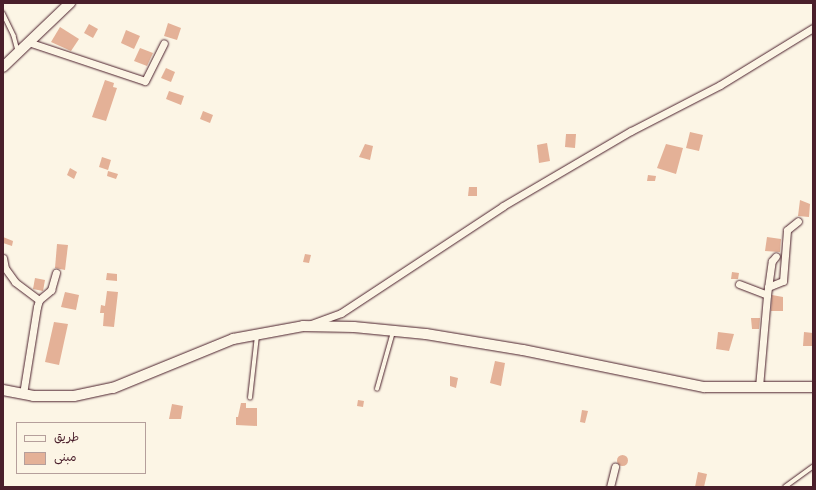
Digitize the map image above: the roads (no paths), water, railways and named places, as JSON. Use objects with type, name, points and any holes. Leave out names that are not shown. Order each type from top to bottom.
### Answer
[{"type":"street","points":[[3,67],[70,3]]},
{"type":"street","points":[[3,390],[23,394],[74,396],[113,388],[233,339],[303,326],[341,313],[503,206],[631,131],[720,85],[813,28]]},
{"type":"street","points":[[28,42],[90,65],[144,81],[164,43]]},
{"type":"street","points":[[738,284],[767,291],[783,281],[788,230],[798,221]]},
{"type":"street","points":[[759,386],[767,291],[772,261],[776,256]]},
{"type":"street","points":[[3,258],[6,268],[15,282],[39,300]]},
{"type":"street","points":[[23,394],[39,300],[51,290],[56,273]]},
{"type":"street","points":[[303,326],[393,331],[523,350],[704,387],[813,387]]},
{"type":"street","points":[[610,487],[615,467]]},
{"type":"lane","points":[[3,13],[14,36],[18,52]]},
{"type":"lane","points":[[377,389],[393,331]]},
{"type":"lane","points":[[250,398],[258,335]]},
{"type":"lane","points":[[785,487],[813,467]]}]
